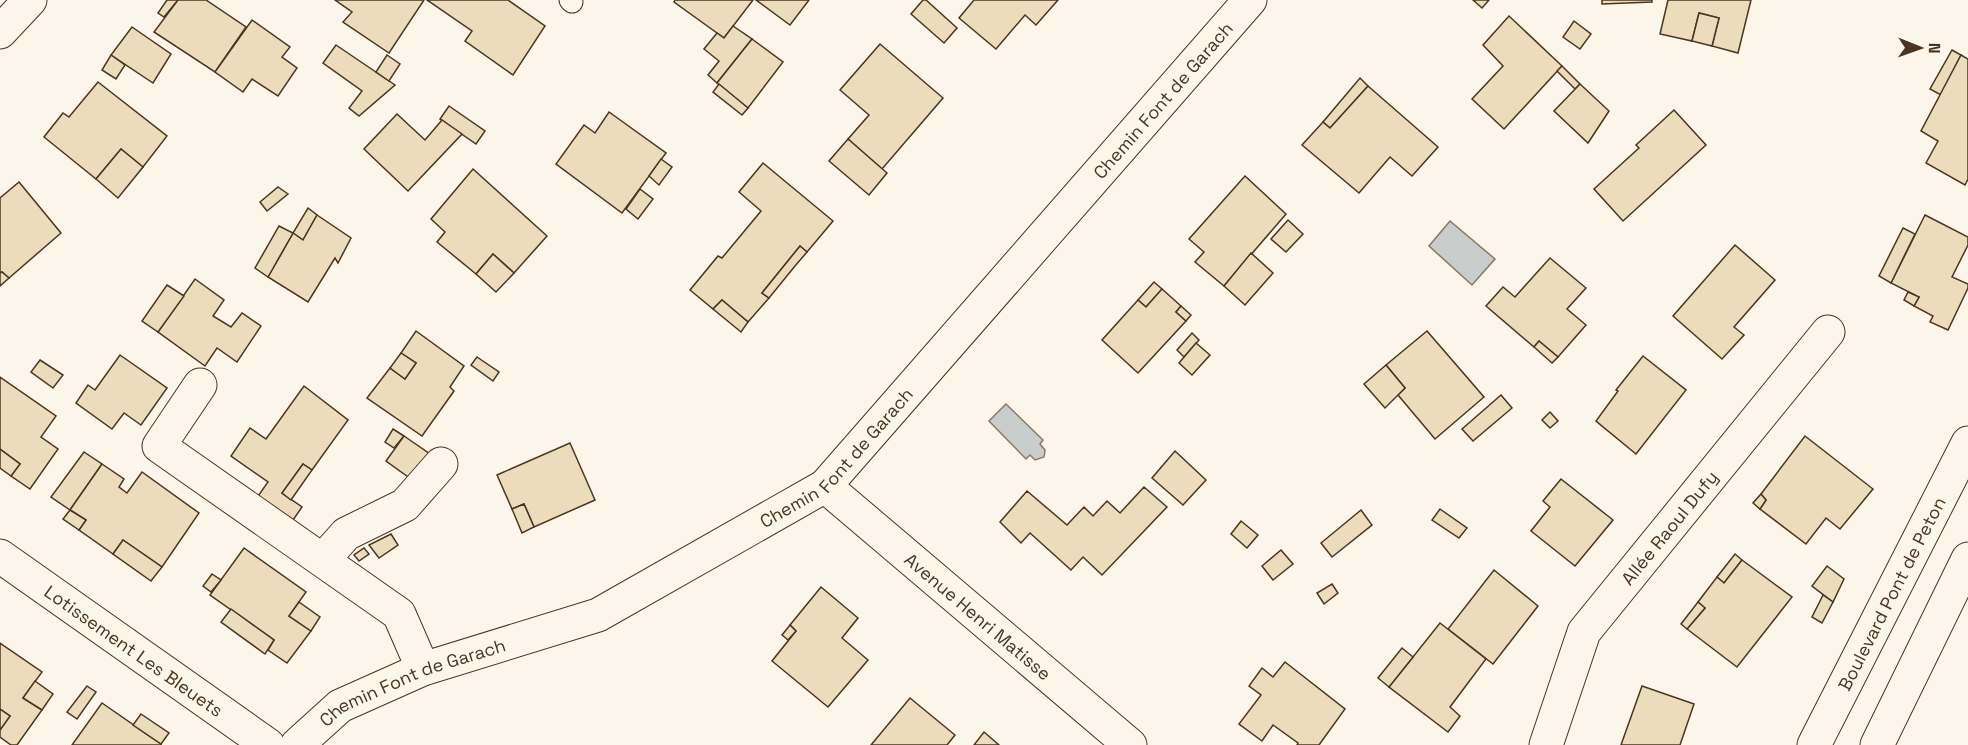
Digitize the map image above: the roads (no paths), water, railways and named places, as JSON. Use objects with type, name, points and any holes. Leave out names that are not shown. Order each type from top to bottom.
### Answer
[{"type":"street","points":[[0,23],[29,0]]},
{"type":"street","points":[[0,32],[29,0]]},
{"type":"street","name":"Chemin Font de Garach","points":[[297,745],[340,706],[423,669],[598,615],[825,486],[1250,0]]},
{"type":"street","name":"Allée Raoul Dufy","points":[[1546,745],[1584,632],[1828,332]]},
{"type":"street","points":[[200,385],[159,446],[399,614],[423,669]]},
{"type":"street","name":"Boulevard Pont de Peton","points":[[1814,745],[1968,443]]},
{"type":"street","points":[[322,560],[346,534],[405,505],[441,464]]},
{"type":"street","name":"Avenue Henri Matisse","points":[[825,486],[1130,745]]},
{"type":"street","name":"Lotissement Les Bleuets","points":[[0,556],[268,745]]},
{"type":"street","points":[[1877,745],[1968,559]]}]
